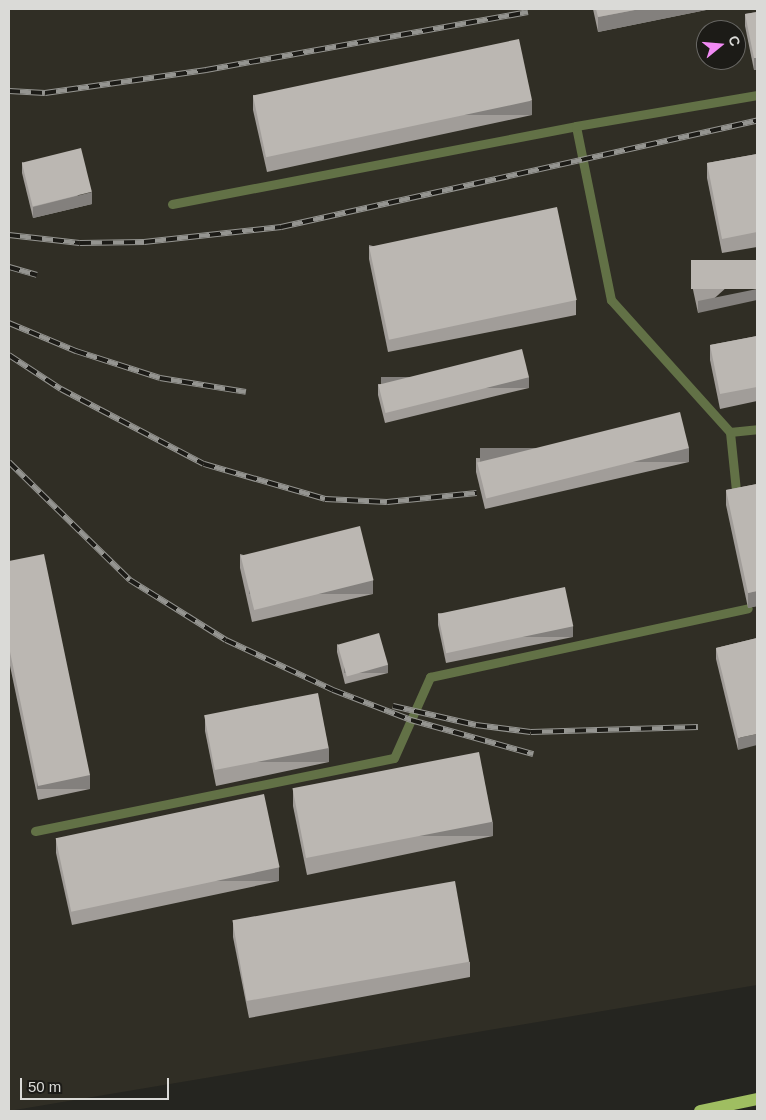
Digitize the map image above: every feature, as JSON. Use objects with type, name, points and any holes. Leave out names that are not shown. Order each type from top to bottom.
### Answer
[{"type":"main road","points":[[700,1111],[757,1099]]},
{"type":"lane","points":[[172,204],[576,126],[757,95]]},
{"type":"lane","points":[[576,126],[611,300],[730,432],[738,510]]},
{"type":"lane","points":[[730,432],[757,429]]},
{"type":"lane","points":[[35,831],[394,758],[430,677],[753,607],[747,598]]},
{"type":"shaded area","points":[[9,9],[757,9],[757,985],[9,1111]]},
{"type":"building","points":[[596,9],[640,9],[598,17]]},
{"type":"building","points":[[757,12],[757,58],[754,58],[745,14]]},
{"type":"building","points":[[519,39],[532,101],[266,157],[253,96]]},
{"type":"building","points":[[81,148],[92,192],[33,206],[22,163]]},
{"type":"building","points":[[757,154],[757,232],[722,239],[707,163]]},
{"type":"building","points":[[557,207],[577,300],[389,340],[369,247]]},
{"type":"building","points":[[691,260],[757,260],[757,289],[691,289]]},
{"type":"building","points":[[757,336],[757,387],[720,394],[710,345]]},
{"type":"building","points":[[522,349],[529,377],[385,413],[378,385]]},
{"type":"building","points":[[680,412],[689,448],[486,498],[477,463]]},
{"type":"building","points":[[757,484],[757,591],[748,593],[726,490]]},
{"type":"building","points":[[360,526],[374,580],[254,610],[241,556]]},
{"type":"building","points":[[44,554],[90,775],[38,786],[9,647],[9,561]]},
{"type":"building","points":[[565,587],[573,626],[446,653],[438,614]]},
{"type":"building","points":[[379,633],[388,665],[347,677],[338,645]]},
{"type":"building","points":[[757,638],[757,734],[738,738],[716,648]]},
{"type":"building","points":[[318,693],[329,748],[215,770],[204,715]]},
{"type":"building","points":[[479,752],[493,822],[306,858],[292,788]]},
{"type":"building","points":[[264,794],[280,867],[71,912],[56,838]]},
{"type":"building","points":[[455,881],[469,962],[247,1001],[232,920]]},
{"type":"railway","points":[[9,91],[45,93],[206,70],[528,12]]},
{"type":"railway","points":[[9,235],[80,243],[144,242],[281,227],[757,121]]},
{"type":"railway","points":[[9,267],[37,275]]},
{"type":"railway","points":[[9,323],[76,351],[160,378],[246,392]]},
{"type":"railway","points":[[9,355],[61,389],[204,464],[325,499],[387,502],[477,493]]},
{"type":"railway","points":[[9,462],[130,580],[226,640],[333,690],[411,720],[533,754]]},
{"type":"railway","points":[[393,706],[476,725],[531,732],[698,727]]}]
